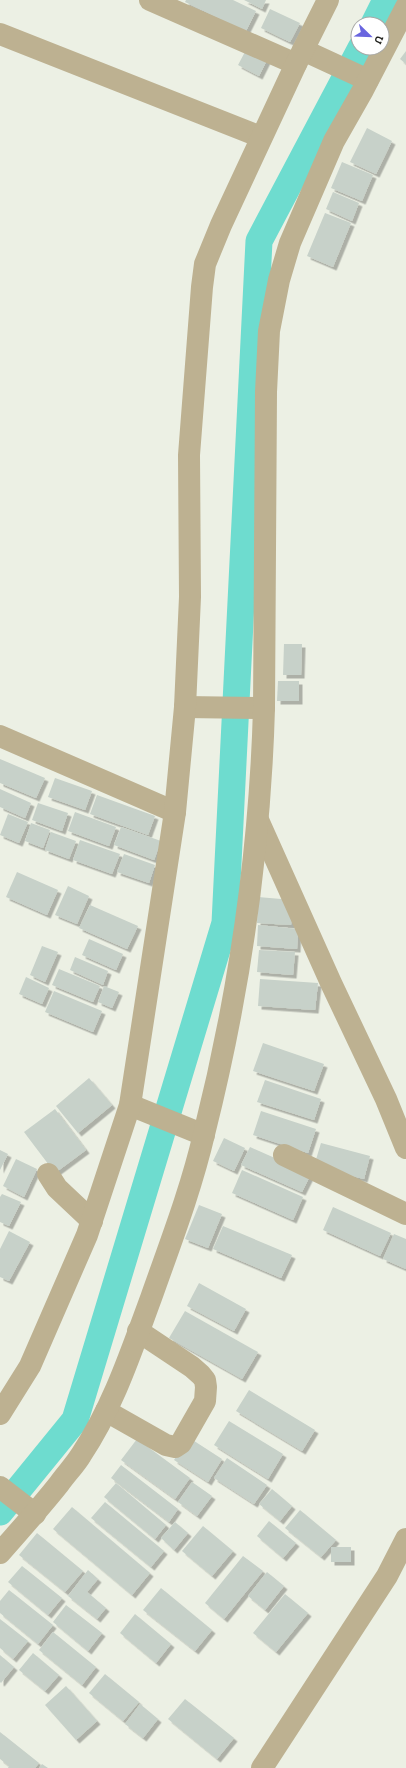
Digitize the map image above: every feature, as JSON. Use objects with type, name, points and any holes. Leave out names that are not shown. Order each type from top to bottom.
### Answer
[{"type":"street","points":[[150,0],[363,78]]},
{"type":"street","points":[[0,1414],[30,1366],[87,1235],[138,1109],[175,812],[192,707],[189,455],[205,264],[261,137],[306,57],[328,0]]},
{"type":"street","points":[[0,1553],[30,1510],[81,1456],[106,1411],[114,1396],[174,1234],[198,1133],[227,1028],[244,935],[257,819],[262,755],[256,708],[269,331],[279,280],[290,243],[363,78],[406,7]]},
{"type":"street","points":[[0,34],[261,137]]},
{"type":"street","points":[[192,707],[256,708]]},
{"type":"street","points":[[0,736],[175,812]]},
{"type":"street","points":[[257,819],[331,983],[386,1099],[406,1148]]},
{"type":"street","points":[[138,1109],[198,1133]]},
{"type":"street","points":[[284,1155],[406,1214]]},
{"type":"street","points":[[48,1174],[57,1188],[92,1221]]},
{"type":"street","points":[[106,1411],[166,1445],[176,1447],[181,1444],[205,1401],[206,1387],[201,1375],[138,1332]]},
{"type":"street","points":[[0,1487],[30,1510]]},
{"type":"street","points":[[262,1768],[387,1576],[406,1539]]},
{"type":"building","points":[[186,0],[233,0],[256,11],[246,31],[185,2]]},
{"type":"building","points":[[244,0],[266,0],[262,9]]},
{"type":"building","points":[[270,9],[300,23],[290,42],[261,28]]},
{"type":"building","points":[[246,50],[267,60],[259,76],[238,65]]},
{"type":"building","points":[[406,51],[406,64],[400,59]]},
{"type":"building","points":[[367,128],[392,141],[376,174],[350,162]]},
{"type":"building","points":[[342,162],[373,175],[362,201],[331,188]]},
{"type":"building","points":[[333,192],[359,203],[352,221],[326,209]]},
{"type":"building","points":[[325,213],[351,223],[333,267],[307,256]]},
{"type":"building","points":[[284,644],[302,644],[301,675],[283,675]]},
{"type":"building","points":[[278,681],[299,681],[299,701],[277,701]]},
{"type":"building","points":[[0,759],[45,778],[36,798],[0,783]]},
{"type":"building","points":[[55,778],[92,791],[85,810],[48,797]]},
{"type":"building","points":[[0,789],[31,803],[25,818],[0,807]]},
{"type":"building","points":[[97,795],[155,816],[148,835],[90,814]]},
{"type":"building","points":[[38,803],[68,813],[62,831],[32,820]]},
{"type":"building","points":[[75,812],[116,827],[109,846],[68,831]]},
{"type":"building","points":[[8,814],[28,822],[19,843],[0,835]]},
{"type":"building","points":[[31,823],[50,830],[43,848],[25,841]]},
{"type":"building","points":[[121,827],[161,841],[154,860],[114,845]]},
{"type":"building","points":[[51,832],[76,841],[69,859],[45,850]]},
{"type":"building","points":[[80,840],[120,854],[112,874],[73,860]]},
{"type":"building","points":[[124,854],[155,865],[149,883],[117,872]]},
{"type":"building","points":[[17,872],[58,890],[47,915],[6,897]]},
{"type":"building","points":[[68,886],[89,896],[77,924],[55,915]]},
{"type":"building","points":[[258,897],[293,900],[291,925],[257,923]]},
{"type":"building","points":[[90,905],[138,926],[127,949],[79,928]]},
{"type":"building","points":[[258,925],[298,929],[297,949],[257,946]]},
{"type":"building","points":[[89,939],[123,954],[116,970],[82,955]]},
{"type":"building","points":[[42,946],[58,952],[45,982],[30,975]]},
{"type":"building","points":[[259,950],[295,952],[293,975],[257,972]]},
{"type":"building","points":[[75,957],[108,971],[103,985],[70,970]]},
{"type":"building","points":[[59,969],[100,986],[93,1002],[52,985]]},
{"type":"building","points":[[26,977],[49,988],[42,1004],[19,994]]},
{"type":"building","points":[[260,979],[318,983],[315,1010],[258,1006]]},
{"type":"building","points":[[104,986],[119,992],[112,1008],[98,1002]]},
{"type":"building","points":[[54,991],[102,1011],[93,1032],[45,1012]]},
{"type":"building","points":[[263,1043],[324,1064],[314,1091],[253,1071]]},
{"type":"building","points":[[89,1078],[112,1105],[78,1133],[56,1106]]},
{"type":"building","points":[[265,1080],[321,1099],[314,1120],[257,1102]]},
{"type":"building","points":[[55,1109],[86,1150],[55,1173],[24,1132]]},
{"type":"building","points":[[261,1111],[316,1129],[308,1153],[253,1135]]},
{"type":"building","points":[[224,1138],[245,1148],[234,1171],[213,1161]]},
{"type":"building","points":[[321,1143],[370,1156],[364,1179],[314,1166]]},
{"type":"building","points":[[250,1147],[311,1174],[302,1192],[241,1165]]},
{"type":"building","points":[[0,1150],[8,1154],[0,1170]]},
{"type":"building","points":[[16,1159],[37,1169],[24,1197],[3,1186]]},
{"type":"building","points":[[242,1170],[303,1197],[293,1220],[232,1193]]},
{"type":"building","points":[[2,1194],[21,1202],[9,1226],[0,1222],[0,1197]]},
{"type":"building","points":[[199,1205],[222,1214],[208,1248],[185,1239]]},
{"type":"building","points":[[333,1207],[391,1233],[380,1256],[323,1230]]},
{"type":"building","points":[[223,1226],[292,1255],[281,1278],[213,1249]]},
{"type":"building","points":[[9,1231],[30,1242],[9,1281],[0,1277],[0,1249]]},
{"type":"building","points":[[394,1234],[406,1239],[406,1269],[383,1259]]},
{"type":"building","points":[[199,1283],[246,1309],[234,1331],[187,1306]]},
{"type":"building","points":[[185,1311],[258,1352],[242,1379],[169,1338]]},
{"type":"building","points":[[249,1390],[315,1430],[302,1451],[236,1411]]},
{"type":"building","points":[[229,1421],[283,1454],[268,1479],[214,1445]]},
{"type":"building","points":[[188,1437],[222,1459],[208,1482],[174,1460]]},
{"type":"building","points":[[137,1439],[190,1478],[175,1499],[121,1460]]},
{"type":"building","points":[[227,1458],[267,1485],[254,1504],[214,1478]]},
{"type":"building","points":[[121,1465],[178,1509],[169,1522],[111,1478]]},
{"type":"building","points":[[192,1482],[212,1496],[197,1516],[178,1502]]},
{"type":"building","points":[[116,1483],[166,1525],[155,1539],[104,1497]]},
{"type":"building","points":[[272,1489],[292,1506],[280,1521],[259,1504]]},
{"type":"building","points":[[105,1502],[164,1551],[151,1567],[91,1518]]},
{"type":"building","points":[[72,1507],[150,1573],[132,1595],[53,1529]]},
{"type":"building","points":[[300,1510],[336,1540],[321,1557],[285,1528]]},
{"type":"building","points":[[269,1521],[296,1543],[283,1558],[257,1536]]},
{"type":"building","points":[[175,1522],[188,1533],[174,1550],[161,1538]]},
{"type":"building","points":[[203,1526],[233,1551],[212,1576],[182,1551]]},
{"type":"building","points":[[37,1533],[83,1571],[65,1592],[19,1555]]},
{"type":"building","points":[[331,1547],[351,1547],[351,1562],[331,1562]]},
{"type":"building","points":[[243,1556],[263,1571],[224,1619],[205,1603]]},
{"type":"building","points":[[22,1566],[62,1598],[48,1615],[8,1582]]},
{"type":"building","points":[[88,1570],[98,1579],[87,1592],[106,1608],[97,1619],[68,1596]]},
{"type":"building","points":[[267,1572],[284,1586],[265,1610],[248,1596]]},
{"type":"building","points":[[161,1588],[212,1630],[195,1651],[143,1610]]},
{"type":"building","points":[[9,1590],[53,1625],[38,1644],[0,1613],[0,1601]]},
{"type":"building","points":[[285,1594],[308,1613],[276,1652],[253,1633]]},
{"type":"building","points":[[66,1605],[102,1633],[88,1651],[53,1622]]},
{"type":"building","points":[[135,1614],[171,1644],[156,1663],[120,1633]]},
{"type":"building","points":[[0,1619],[28,1641],[13,1659],[0,1648]]},
{"type":"building","points":[[53,1632],[96,1667],[82,1685],[39,1650]]},
{"type":"building","points":[[33,1653],[59,1675],[45,1691],[19,1670]]},
{"type":"building","points":[[0,1655],[14,1667],[1,1683],[0,1682]]},
{"type":"building","points":[[105,1674],[139,1702],[123,1721],[89,1693]]},
{"type":"building","points":[[66,1686],[97,1721],[76,1740],[45,1705]]},
{"type":"building","points":[[185,1699],[234,1738],[217,1759],[168,1719]]},
{"type":"building","points":[[140,1704],[158,1719],[143,1738],[125,1724]]},
{"type":"building","points":[[0,1732],[39,1763],[35,1768],[8,1768],[9,1766],[0,1759]]},
{"type":"building","points":[[42,1764],[48,1768],[39,1768]]},
{"type":"waterway","points":[[378,16],[386,0]]},
{"type":"waterway","points":[[0,1512],[75,1420],[225,923],[259,241],[357,56]]}]
